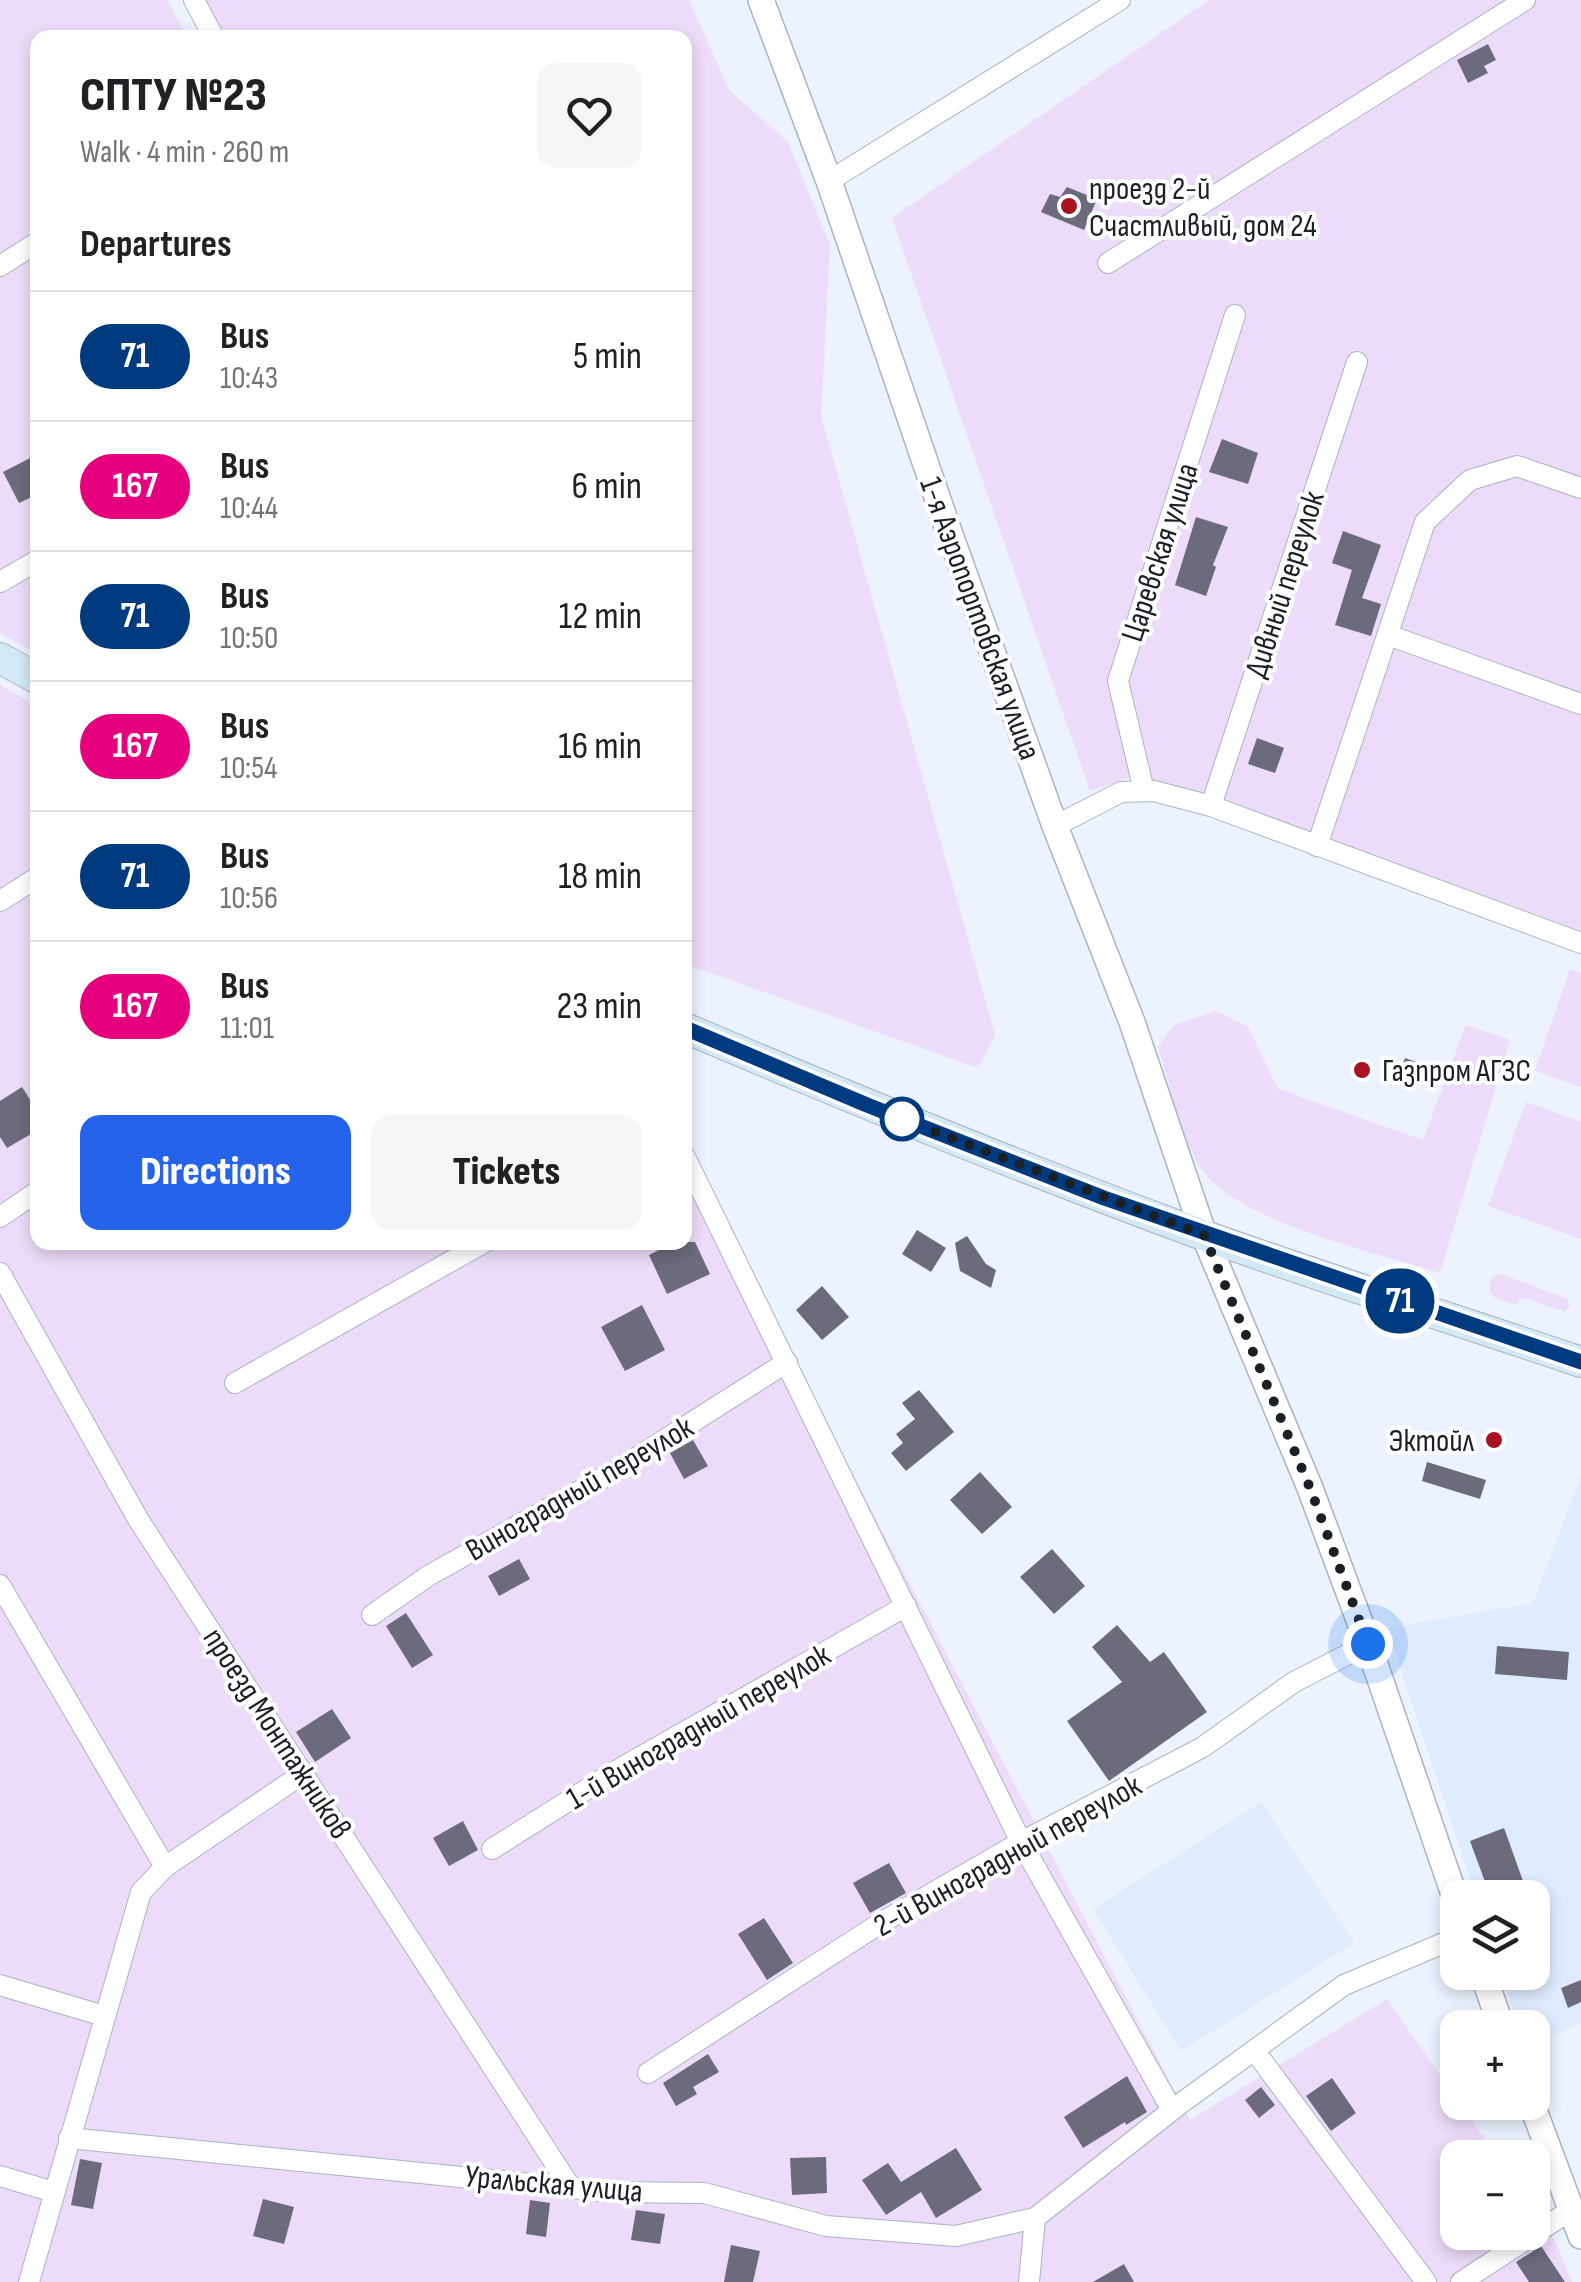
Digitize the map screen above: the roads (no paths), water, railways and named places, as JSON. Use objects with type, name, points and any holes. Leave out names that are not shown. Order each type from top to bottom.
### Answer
[{"type":"main road","points":[[0,658],[30,675]]},
{"type":"main road","points":[[692,1031],[867,1105],[1204,1235],[1581,1362]]},
{"type":"street","points":[[194,0],[210,30]]},
{"type":"street","name":"1-я Аэропортовская улица","points":[[760,0],[830,181],[947,526],[1055,826],[1132,1022],[1204,1235],[1310,1488],[1449,1880]]},
{"type":"street","points":[[830,181],[1120,0]]},
{"type":"street","points":[[1108,263],[1525,0]]},
{"type":"street","points":[[0,266],[30,247]]},
{"type":"street","name":"Царевская улица","points":[[1144,791],[1118,681],[1235,315]]},
{"type":"street","name":"Дивный переулок","points":[[1210,806],[1357,362]]},
{"type":"street","points":[[1316,846],[1425,522],[1470,480],[1517,466],[1581,488]]},
{"type":"street","points":[[0,582],[30,565]]},
{"type":"street","points":[[1388,635],[1581,704]]},
{"type":"street","points":[[1055,826],[1120,792],[1144,791],[1210,806],[1581,943]]},
{"type":"street","points":[[0,901],[30,882]]},
{"type":"street","points":[[692,1172],[1021,1842],[1172,2110]]},
{"type":"street","points":[[0,1216],[30,1196]]},
{"type":"street","points":[[236,1383],[471,1250]]},
{"type":"street","name":"проезд Монтажников","points":[[0,1273],[138,1519],[570,2185]]},
{"type":"street","name":"Виноградный переулок","points":[[372,1614],[428,1576],[617,1470],[787,1362]]},
{"type":"street","points":[[0,1585],[165,1868]]},
{"type":"street","name":"1-й Виноградный переулок","points":[[492,1849],[630,1762],[906,1606]]},
{"type":"street","name":"2-й Виноградный переулок","points":[[648,2073],[880,1924],[1021,1842],[1204,1747],[1294,1682],[1368,1644]]},
{"type":"street","points":[[30,2282],[141,1892],[165,1868],[304,1773]]},
{"type":"street","points":[[1029,2282],[1035,2218],[1172,2110],[1344,1985],[1440,1945]]},
{"type":"street","points":[[0,1985],[104,2016]]},
{"type":"street","points":[[1254,2050],[1426,2282]]},
{"type":"street","points":[[1537,2120],[1581,2236]]},
{"type":"street","name":"Уральская улица","points":[[69,2138],[612,2192],[704,2193],[826,2226],[956,2236],[1035,2218]]},
{"type":"street","points":[[0,2176],[54,2192]]},
{"type":"street","points":[[1461,2282],[1571,2210]]},
{"type":"place","name":"проезд 2-й Счастливый, дом 24","points":[[1069,206]]},
{"type":"place","name":"Газпром АГЗС","points":[[1362,1070]]},
{"type":"place","name":"Эктойл","points":[[1494,1440]]}]
